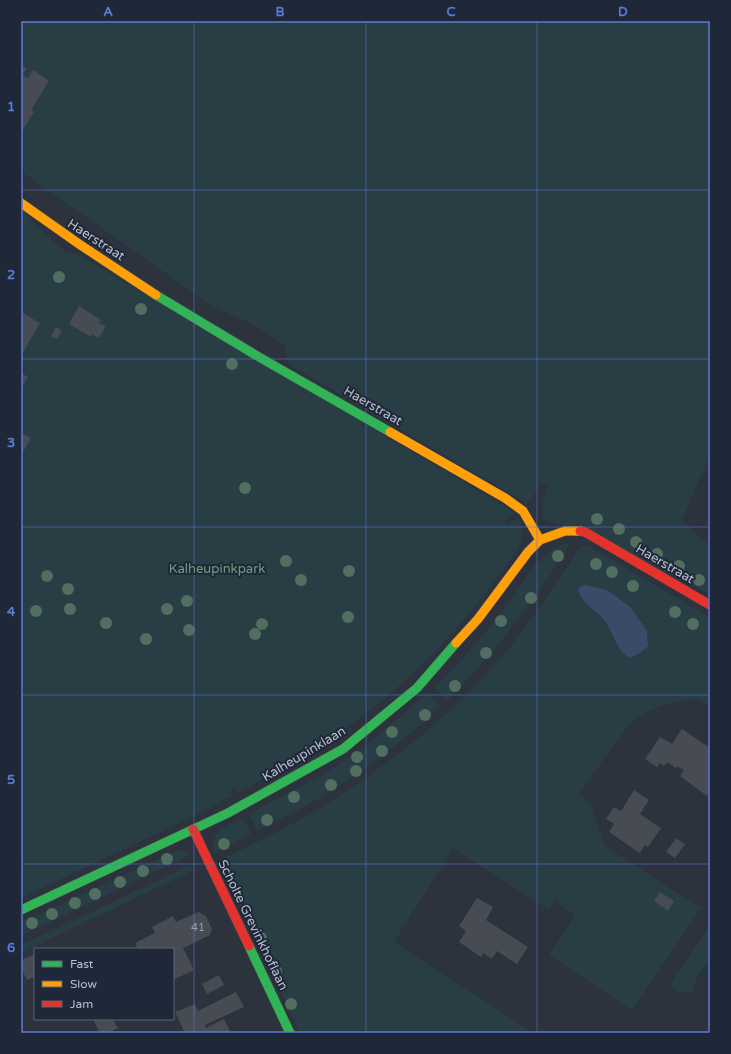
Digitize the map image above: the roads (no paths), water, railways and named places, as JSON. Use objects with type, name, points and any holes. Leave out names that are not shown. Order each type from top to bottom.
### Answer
[{"type":"street","name":"Haerstraat","points":[[21,203],[73,242],[233,341],[505,498],[523,511],[540,540],[566,531],[573,530],[585,532],[710,605]]},
{"type":"street","name":"Kalheupinklaan","points":[[21,910],[228,813],[344,749],[417,688],[478,619],[528,552],[540,540]]},
{"type":"street","name":"Scholte Grevinkhoflaan","points":[[193,829],[290,1033]]},
{"type":"water","points":[[585,585],[607,590],[630,607],[647,631],[648,646],[640,653],[629,658],[618,646],[602,617],[582,598],[578,588]]},
{"type":"park label","name":"Kalheupinkpark","points":[[217,569]]}]
